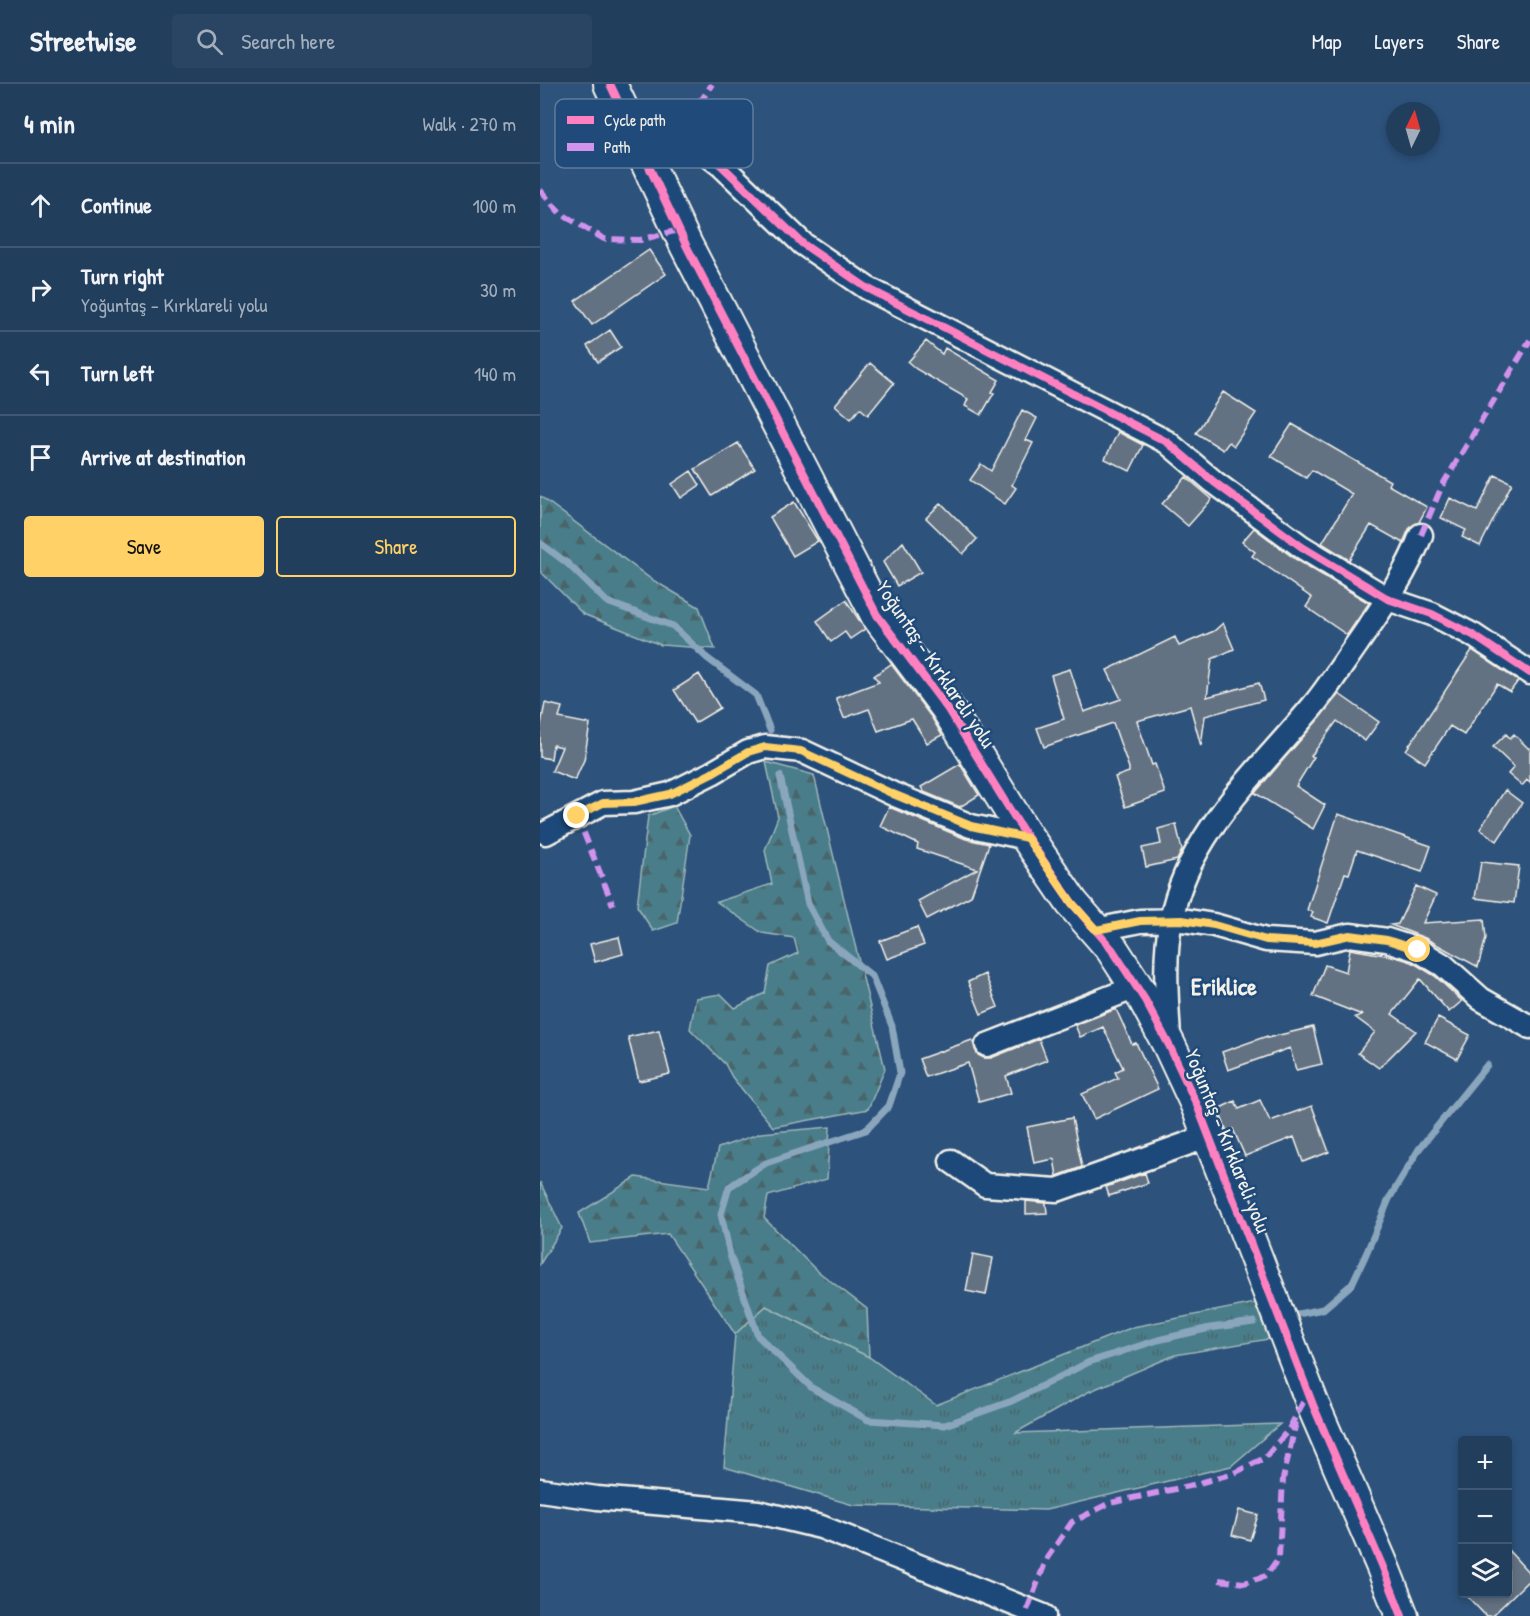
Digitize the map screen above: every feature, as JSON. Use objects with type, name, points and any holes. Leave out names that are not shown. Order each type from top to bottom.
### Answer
[{"type":"street","name":"Yoğuntaş - Kırklareli yolu","points":[[610,84],[617,99]]},
{"type":"street","name":"Yoğuntaş - Kırklareli yolu","points":[[650,168],[686,245],[877,615],[947,708],[1027,838],[1072,903],[1112,949],[1169,1045],[1209,1136],[1313,1405],[1402,1616]]},
{"type":"street","points":[[724,168],[803,244],[867,288],[1167,442],[1214,482],[1302,547],[1388,599],[1432,614],[1473,635],[1530,673]]},
{"type":"street","points":[[1169,1045],[1166,964],[1170,920],[1183,878],[1231,800],[1314,706],[1388,599],[1412,560],[1421,535]]},
{"type":"street","points":[[546,833],[603,803],[634,802],[670,794],[748,752],[765,747],[801,751],[893,794],[971,826],[1027,838]]},
{"type":"street","points":[[1096,930],[1140,921],[1170,920],[1214,925],[1266,940],[1315,943],[1350,935],[1387,940],[1418,950],[1443,964],[1481,999],[1514,1020],[1530,1027]]},
{"type":"street","points":[[987,1045],[1136,987]]},
{"type":"street","points":[[951,1161],[985,1185],[1057,1190],[1209,1136]]},
{"type":"street","points":[[540,1490],[607,1499],[758,1512],[820,1527],[1044,1616]]},
{"type":"green space","points":[[540,496],[651,579],[699,607],[715,649],[661,645],[583,614],[540,571]]},
{"type":"green space","points":[[766,762],[814,775],[885,1069],[868,1109],[773,1127],[732,1077],[725,1064],[690,1029],[696,998],[721,994],[735,1008],[765,993],[770,966],[798,953],[794,938],[762,933],[717,902],[772,884],[765,850],[778,817]]},
{"type":"green space","points":[[674,806],[690,835],[677,923],[653,931],[637,906],[648,816]]},
{"type":"green space","points":[[830,1127],[827,1179],[768,1196],[764,1218],[815,1269],[867,1309],[869,1357],[766,1306],[735,1334],[668,1234],[590,1243],[579,1213],[636,1177],[709,1187],[718,1148],[761,1133]]},
{"type":"green space","points":[[540,1182],[562,1228],[540,1264]]},
{"type":"green space","points":[[1255,1303],[1269,1339],[1175,1355],[1088,1392],[1015,1433],[1280,1424],[1231,1466],[1046,1510],[853,1505],[724,1467],[735,1334],[766,1306],[869,1357],[936,1405],[1133,1327]]},
{"type":"building","points":[[649,250],[666,274],[592,325],[575,301]]},
{"type":"building","points":[[610,330],[621,347],[598,362],[587,346]]},
{"type":"building","points":[[926,341],[942,354],[945,348],[999,380],[981,415],[965,406],[968,399],[908,362]]},
{"type":"building","points":[[870,363],[894,383],[868,415],[860,408],[851,419],[835,405]]},
{"type":"building","points":[[1223,392],[1256,413],[1234,446],[1229,442],[1223,450],[1196,433]]},
{"type":"building","points":[[1022,410],[1037,418],[1026,440],[1033,443],[1012,485],[1016,488],[1005,504],[970,480],[981,464],[991,471]]},
{"type":"building","points":[[1292,424],[1390,481],[1388,485],[1427,507],[1419,522],[1409,529],[1403,543],[1371,525],[1349,560],[1322,543],[1352,494],[1312,470],[1306,478],[1271,456]]},
{"type":"building","points":[[1118,432],[1143,445],[1130,471],[1105,459]]},
{"type":"building","points":[[738,443],[755,469],[712,496],[695,469]]},
{"type":"building","points":[[691,471],[700,485],[681,498],[672,484]]},
{"type":"building","points":[[1495,475],[1512,483],[1480,546],[1462,537],[1466,530],[1441,518],[1450,498],[1477,511]]},
{"type":"building","points":[[1186,477],[1212,499],[1188,526],[1162,504]]},
{"type":"building","points":[[794,502],[818,541],[793,556],[770,517]]},
{"type":"building","points":[[941,503],[977,539],[963,554],[926,518]]},
{"type":"building","points":[[1254,528],[1295,559],[1369,603],[1347,635],[1306,607],[1312,598],[1252,556],[1255,552],[1242,542]]},
{"type":"building","points":[[903,542],[921,572],[897,586],[883,562]]},
{"type":"building","points":[[846,600],[865,629],[850,639],[845,632],[831,642],[817,621]]},
{"type":"building","points":[[1223,623],[1234,649],[1212,659],[1207,697],[1259,683],[1264,700],[1205,716],[1201,746],[1190,706],[1137,721],[1152,765],[1155,764],[1165,793],[1125,807],[1115,777],[1129,772],[1129,768],[1113,723],[1044,747],[1037,728],[1064,719],[1051,675],[1070,669],[1084,712],[1121,699],[1107,670],[1175,637],[1179,646],[1214,631]]},
{"type":"building","points":[[1472,650],[1518,681],[1510,692],[1497,684],[1464,735],[1450,726],[1425,763],[1406,750]]},
{"type":"building","points":[[891,664],[942,735],[927,743],[912,719],[878,731],[869,709],[844,718],[836,698],[879,682],[874,676]]},
{"type":"building","points":[[699,674],[720,708],[695,723],[674,690]]},
{"type":"building","points":[[1339,694],[1379,722],[1365,741],[1337,721],[1311,756],[1314,757],[1296,786],[1325,805],[1313,829],[1255,793]]},
{"type":"building","points":[[545,703],[562,707],[559,718],[590,724],[584,760],[575,780],[552,771],[562,747],[553,745],[551,759],[540,757],[540,730]]},
{"type":"building","points":[[1506,734],[1510,738],[1514,734],[1529,749],[1530,747],[1530,783],[1527,780],[1522,786],[1508,774],[1514,767],[1493,747]]},
{"type":"building","points":[[960,764],[979,795],[960,807],[924,792],[921,787]]},
{"type":"building","points":[[1505,790],[1522,803],[1497,841],[1480,829]]},
{"type":"building","points":[[889,807],[966,839],[989,844],[971,896],[927,919],[918,901],[977,869],[917,849],[918,844],[880,826]]},
{"type":"building","points":[[1338,814],[1431,846],[1422,872],[1357,850],[1349,874],[1345,873],[1328,923],[1311,917],[1313,912],[1307,910]]},
{"type":"building","points":[[1176,824],[1182,850],[1177,860],[1146,867],[1142,848],[1161,844],[1158,829]]},
{"type":"building","points":[[1481,862],[1519,866],[1514,903],[1475,898]]},
{"type":"building","points":[[1416,886],[1436,895],[1423,923],[1484,919],[1486,938],[1478,967],[1425,938],[1391,925],[1398,924]]},
{"type":"building","points":[[917,927],[924,945],[887,959],[880,941]]},
{"type":"building","points":[[619,937],[623,954],[595,962],[590,944]]},
{"type":"building","points":[[1350,949],[1412,962],[1435,976],[1462,1001],[1449,1012],[1420,979],[1392,1014],[1416,1031],[1379,1068],[1358,1053],[1375,1032],[1355,1017],[1362,1015],[1313,996],[1325,965],[1346,972]]},
{"type":"building","points":[[985,974],[998,1007],[981,1014],[968,982]]},
{"type":"building","points":[[1116,1009],[1132,1044],[1136,1043],[1158,1089],[1094,1119],[1082,1094],[1118,1078],[1115,1072],[1123,1068],[1103,1027],[1080,1037],[1075,1025]]},
{"type":"building","points":[[1438,1018],[1470,1035],[1457,1059],[1425,1042]]},
{"type":"building","points":[[1313,1027],[1322,1064],[1296,1070],[1290,1048],[1228,1070],[1222,1052],[1267,1036],[1267,1038]]},
{"type":"building","points":[[659,1030],[670,1074],[639,1081],[628,1037]]},
{"type":"building","points":[[1039,1039],[1047,1060],[1006,1076],[1011,1093],[979,1102],[968,1063],[926,1077],[919,1059],[972,1040],[978,1055],[991,1058]]},
{"type":"building","points":[[1260,1100],[1270,1121],[1312,1106],[1329,1152],[1303,1162],[1294,1137],[1245,1156],[1233,1129],[1227,1131],[1218,1109],[1235,1101],[1239,1109]]},
{"type":"building","points":[[1072,1118],[1082,1167],[1057,1176],[1054,1159],[1034,1163],[1027,1127]]},
{"type":"building","points":[[1145,1173],[1148,1183],[1109,1196],[1106,1187]]},
{"type":"building","points":[[1026,1201],[1046,1203],[1047,1213],[1026,1214]]},
{"type":"building","points":[[973,1254],[993,1258],[986,1295],[966,1291]]},
{"type":"building","points":[[1239,1510],[1258,1515],[1250,1540],[1232,1535]]},
{"type":"building","points":[[1512,1554],[1530,1574],[1530,1579],[1512,1597]]},
{"type":"building","points":[[1469,1598],[1510,1598],[1492,1616],[1486,1616]]},
{"type":"waterway","points":[[540,543],[567,563],[607,602],[673,626],[707,658],[756,695],[770,730]]},
{"type":"waterway","points":[[780,776],[808,904],[828,941],[872,976],[892,1026],[900,1073],[889,1106],[866,1130],[766,1163],[729,1187],[721,1214],[730,1255],[758,1336],[812,1388],[868,1420],[945,1425],[1012,1401],[1089,1362],[1158,1340],[1210,1328],[1254,1322]]},
{"type":"waterway","points":[[1293,1315],[1323,1309],[1352,1284],[1389,1199],[1419,1149],[1487,1065]]},
{"type":"marked path","points":[[702,99],[712,84]]},
{"type":"marked path","points":[[540,190],[560,213],[604,239],[640,240],[679,230]]},
{"type":"marked path","points":[[1421,535],[1442,486],[1530,340]]},
{"type":"marked path","points":[[577,816],[613,905]]},
{"type":"marked path","points":[[1027,1610],[1047,1558],[1072,1522],[1110,1503],[1189,1486],[1234,1473],[1265,1458],[1289,1429],[1308,1393]]},
{"type":"marked path","points":[[1219,1580],[1244,1583],[1266,1576],[1279,1557],[1283,1479],[1296,1422]]},
{"type":"cycle path","points":[[610,84],[617,99]]},
{"type":"cycle path","points":[[650,168],[686,245],[877,615],[947,708],[1025,834],[1072,903],[1112,949],[1145,1000],[1169,1045],[1197,1105],[1313,1405],[1402,1616]]},
{"type":"cycle path","points":[[724,168],[803,244],[867,288],[1167,442],[1214,482],[1302,547],[1388,599],[1432,614],[1473,635],[1530,673]]},
{"type":"district","name":"Eriklice","points":[[1224,986]]},
{"type":"route","points":[[577,816],[603,803],[634,802],[670,794],[748,752],[765,747],[801,751],[893,794],[971,826],[1027,838],[1072,903],[1096,930],[1140,921],[1182,920],[1214,925],[1266,940],[1315,943],[1350,935],[1387,940],[1418,950]]}]
